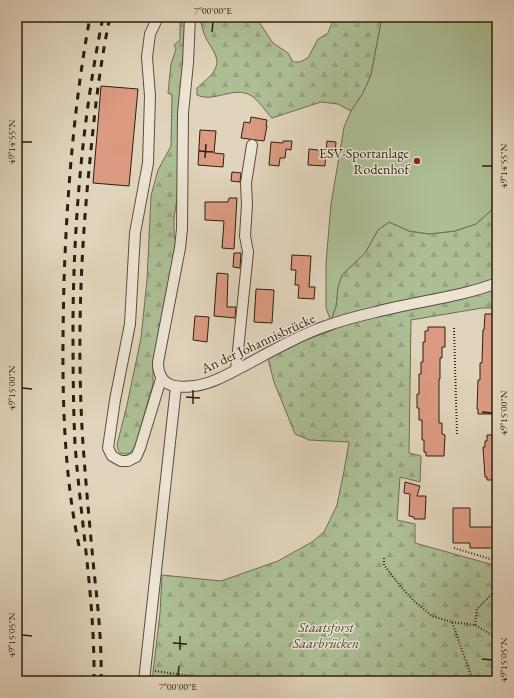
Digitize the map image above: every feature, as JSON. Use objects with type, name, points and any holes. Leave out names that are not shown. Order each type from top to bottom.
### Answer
[{"type":"street","points":[[158,17],[150,34],[147,58],[150,96],[148,163],[135,233],[130,324],[110,430],[108,448],[112,456],[121,461],[128,461],[136,457],[161,379]]},
{"type":"street","points":[[144,681],[176,387],[161,379],[158,371],[158,362],[180,248],[182,229],[183,113],[188,63],[190,17]]},
{"type":"street","points":[[236,370],[248,252],[245,236],[247,205],[246,183],[252,145]]},
{"type":"street","name":"An der Johannisbrücke","points":[[176,387],[194,386],[212,382],[298,337],[323,327],[376,312],[480,290],[497,283]]},
{"type":"path","points":[[454,328],[457,435]]},
{"type":"path","points":[[454,548],[497,561]]},
{"type":"path","points":[[384,558],[384,565],[401,587],[415,602],[432,616],[452,622],[474,625],[497,638]]},
{"type":"path","points":[[474,625],[477,608],[497,589]]},
{"type":"path","points":[[452,622],[473,681]]},
{"type":"path","points":[[146,670],[228,681]]},
{"type":"green space","points":[[200,17],[246,17],[250,22],[259,22],[273,43],[288,53],[293,62],[300,62],[308,58],[318,39],[328,33],[334,17],[382,17],[371,75],[363,93],[351,111],[338,104],[321,102],[272,118],[256,99],[244,93],[237,92],[210,97],[197,95],[197,88],[213,73],[217,63],[216,56],[204,33]]},
{"type":"green space","name":"ESV-Sportanlage Rodenhof","points":[[382,17],[497,17],[497,205],[476,224],[455,231],[429,234],[409,231],[389,222],[378,230],[365,253],[342,275],[338,287],[336,306],[332,318],[330,319],[326,308],[326,263],[331,204],[344,127],[371,75]]},
{"type":"green space","points":[[180,19],[185,19],[177,199],[174,218],[174,235],[176,242],[153,364],[153,384],[133,450],[128,454],[123,454],[118,450],[117,445],[141,338],[147,280],[151,196],[158,170],[171,146],[172,95],[168,93],[171,64],[176,49],[174,45],[180,40]]},
{"type":"green space","name":"Staatsforst Saarbrücken","points":[[497,205],[497,308],[482,308],[411,320],[409,453],[421,456],[420,482],[400,477],[397,520],[415,524],[415,543],[497,566],[497,681],[152,681],[160,613],[162,575],[221,581],[278,561],[312,542],[324,532],[337,505],[349,442],[309,440],[295,434],[274,382],[268,359],[298,343],[335,329],[332,318],[342,275],[365,253],[378,230],[389,222],[409,231],[429,234],[455,231],[476,224]]},
{"type":"building","points":[[101,86],[138,89],[129,186],[93,183]]},
{"type":"building","points":[[251,117],[267,120],[264,141],[241,138],[244,122],[250,123]]},
{"type":"building","points":[[200,130],[216,131],[214,153],[224,154],[223,167],[198,165]]},
{"type":"building","points":[[283,141],[292,141],[291,150],[286,149],[285,158],[280,158],[279,166],[269,165],[271,142],[283,143]]},
{"type":"building","points":[[327,141],[336,142],[335,153],[326,152],[325,166],[308,165],[309,149],[326,151]]},
{"type":"building","points":[[232,172],[241,173],[240,182],[231,181]]},
{"type":"building","points":[[229,198],[237,198],[234,249],[222,248],[224,221],[205,220],[205,202],[228,202]]},
{"type":"building","points":[[234,253],[241,253],[240,268],[233,267]]},
{"type":"building","points":[[292,255],[311,256],[309,287],[315,287],[314,299],[298,298],[299,285],[295,285],[296,270],[291,270]]},
{"type":"building","points":[[217,273],[228,274],[227,307],[236,307],[235,318],[214,316]]},
{"type":"building","points":[[256,289],[274,290],[272,323],[254,322]]},
{"type":"building","points":[[485,314],[497,314],[496,414],[478,414],[477,409],[478,380],[480,380],[480,363],[482,363]]},
{"type":"building","points":[[195,316],[209,317],[207,342],[193,340]]},
{"type":"building","points":[[428,327],[445,327],[445,347],[442,347],[439,379],[439,423],[442,423],[442,434],[445,435],[444,456],[426,456],[426,452],[424,452],[424,440],[422,440],[422,420],[419,420],[419,408],[417,408],[419,374],[421,374],[421,362],[423,362],[423,342],[425,342],[425,331],[428,331]]},
{"type":"building","points":[[487,435],[497,435],[497,480],[487,480],[487,477],[485,477],[483,447],[485,447],[485,441],[487,441]]},
{"type":"building","points":[[405,482],[420,486],[417,496],[426,496],[425,519],[414,519],[414,517],[409,516],[410,494],[404,493]]},
{"type":"building","points":[[453,508],[470,508],[470,527],[497,527],[497,548],[470,548],[470,543],[453,543]]},
{"type":"railway","points":[[79,546],[69,481],[64,414],[64,281],[72,149],[84,50],[90,17]]},
{"type":"railway","points":[[94,681],[94,651],[90,592],[75,444],[73,396],[73,317],[75,242],[81,166],[90,91],[103,17]]},
{"type":"railway","points":[[101,681],[101,653],[81,410],[80,307],[83,238],[89,170],[100,74],[110,17]]},
{"type":"place","name":"ESV-Sportanlage Rodenhof","points":[[417,161]]}]
